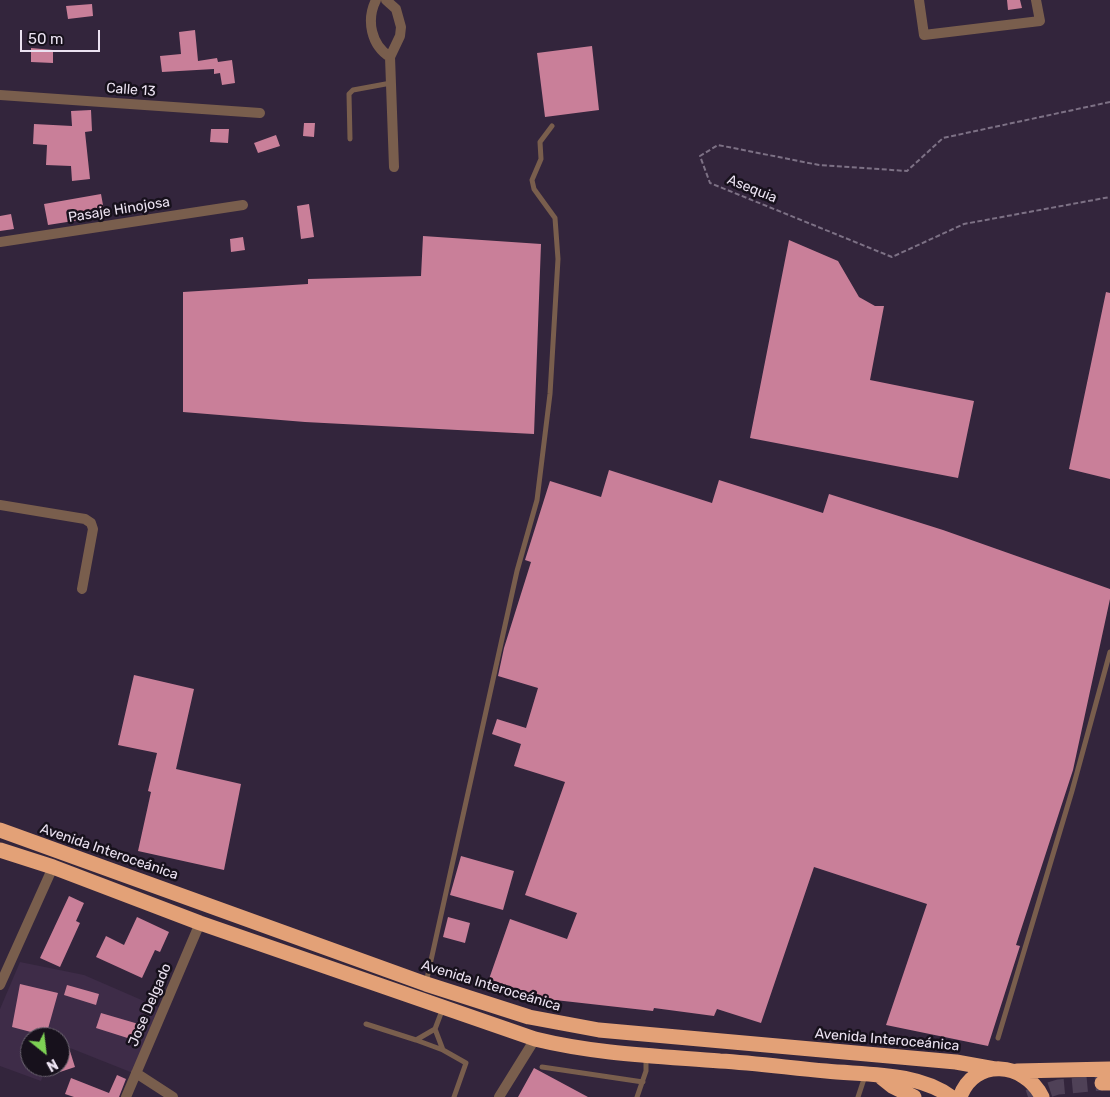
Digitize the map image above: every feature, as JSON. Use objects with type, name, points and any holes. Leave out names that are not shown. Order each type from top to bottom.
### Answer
[{"type":"highway","name":"Avenida Interoceánica","points":[[0,830],[426,984],[529,1017],[582,1028],[956,1062],[1015,1071],[1110,1069]]},
{"type":"highway","points":[[0,850],[53,867],[200,923],[535,1039],[570,1048],[872,1075],[927,1083],[951,1097]]},
{"type":"highway","points":[[960,1097],[975,1077],[995,1069]]},
{"type":"highway","points":[[1015,1071],[1028,1077],[1037,1087],[1042,1097]]},
{"type":"highway","points":[[872,1075],[914,1097]]},
{"type":"street","points":[[376,0],[371,16],[374,39],[377,46],[390,57]]},
{"type":"street","points":[[386,0],[396,9],[401,27],[400,36],[390,57],[394,166]]},
{"type":"street","points":[[919,0],[924,35],[1040,21],[1036,0]]},
{"type":"street","name":"Calle 13","points":[[0,95],[260,113]]},
{"type":"street","name":"Pasaje Hinojosa","points":[[0,242],[243,205]]},
{"type":"street","points":[[0,505],[85,519],[91,523],[92,529],[82,589]]},
{"type":"street","points":[[0,985],[53,867]]},
{"type":"street","name":"Jose Delgado","points":[[126,1097],[200,923]]},
{"type":"street","points":[[500,1097],[535,1039]]},
{"type":"street","points":[[136,1073],[173,1097]]},
{"type":"lane","points":[[350,139],[349,94],[353,90],[391,83]]},
{"type":"lane","points":[[426,984],[517,571],[536,500],[550,394],[558,259],[555,218],[534,189],[532,180],[542,159],[540,142],[552,126]]},
{"type":"lane","points":[[998,1038],[1072,791],[1110,652]]},
{"type":"lane","points":[[416,1040],[435,1029],[444,1008]]},
{"type":"lane","points":[[366,1024],[443,1050],[466,1063],[454,1097]]},
{"type":"lane","points":[[435,1029],[443,1050]]},
{"type":"lane","points":[[636,1097],[646,1071],[646,1056]]},
{"type":"lane","points":[[542,1067],[643,1082]]},
{"type":"lane","points":[[858,1097],[872,1075]]},
{"type":"path","name":"Asequia","points":[[1110,102],[944,138],[907,171],[820,165],[718,145],[700,156],[710,183],[892,257],[964,224],[1110,197]]},
{"type":"shaded area","points":[[20,962],[84,975],[160,1008],[133,1073],[70,1048],[70,1027],[20,1027],[20,1073],[0,1066],[0,1009]]},
{"type":"shaded area","points":[[30,1077],[42,1077],[41,1081]]},
{"type":"building","points":[[1007,0],[1020,0],[1022,8],[1008,10]]},
{"type":"building","points":[[92,4],[93,16],[68,19],[66,6]]},
{"type":"building","points":[[195,30],[198,61],[217,58],[218,62],[232,60],[235,83],[222,85],[220,73],[214,74],[214,69],[162,72],[160,56],[181,54],[179,32]]},
{"type":"building","points":[[592,46],[599,110],[545,117],[537,53]]},
{"type":"building","points":[[31,48],[53,50],[53,63],[31,62]]},
{"type":"building","points":[[91,110],[92,131],[85,132],[90,179],[72,181],[71,166],[46,165],[47,145],[33,144],[34,124],[72,126],[71,111]]},
{"type":"building","points":[[304,123],[315,123],[314,137],[303,136]]},
{"type":"building","points":[[211,129],[229,129],[228,143],[210,142]]},
{"type":"building","points":[[276,135],[280,146],[258,153],[254,143]]},
{"type":"building","points":[[101,194],[105,216],[48,225],[44,204]]},
{"type":"building","points":[[309,204],[314,237],[301,239],[297,206]]},
{"type":"building","points":[[11,214],[14,229],[0,231],[0,216]]},
{"type":"building","points":[[423,236],[541,244],[534,434],[305,422],[183,412],[183,292],[308,284],[308,279],[421,276]]},
{"type":"building","points":[[243,237],[245,250],[231,252],[230,239]]},
{"type":"building","points":[[789,240],[838,261],[859,297],[875,306],[884,306],[870,380],[974,401],[958,478],[750,438]]},
{"type":"building","points":[[1106,292],[1110,293],[1110,479],[1069,469]]},
{"type":"building","points":[[609,470],[712,503],[719,480],[823,513],[829,494],[943,530],[1110,589],[1110,599],[1073,770],[1016,945],[1020,946],[988,1046],[886,1025],[927,904],[814,867],[761,1023],[717,1009],[714,1016],[654,1008],[653,1011],[546,999],[489,979],[510,919],[567,939],[577,913],[525,895],[565,782],[514,766],[521,744],[492,734],[497,719],[526,728],[538,688],[498,676],[504,648],[531,562],[525,560],[550,481],[601,497]]},
{"type":"building","points":[[134,675],[194,689],[176,769],[241,784],[224,870],[138,851],[151,792],[148,791],[157,753],[118,745]]},
{"type":"building","points":[[461,856],[514,871],[503,910],[450,895]]},
{"type":"building","points":[[69,896],[84,903],[76,921],[80,923],[60,967],[40,958]]},
{"type":"building","points":[[137,917],[169,932],[160,952],[155,950],[142,978],[96,957],[106,936],[124,945]]},
{"type":"building","points":[[448,917],[470,923],[465,943],[443,937]]},
{"type":"building","points":[[20,984],[58,993],[49,1027],[20,1027],[20,1029],[12,1027]]},
{"type":"building","points":[[67,985],[99,994],[96,1005],[64,995]]},
{"type":"building","points":[[101,1013],[142,1025],[137,1041],[96,1028]]},
{"type":"building","points":[[70,1051],[75,1067],[70,1069]]},
{"type":"building","points":[[534,1068],[588,1097],[518,1097]]},
{"type":"building","points":[[117,1075],[126,1079],[119,1097],[74,1097],[65,1094],[71,1078],[109,1093]]},
{"type":"tunnel","points":[[1028,1097],[1058,1087],[1102,1083]]}]
